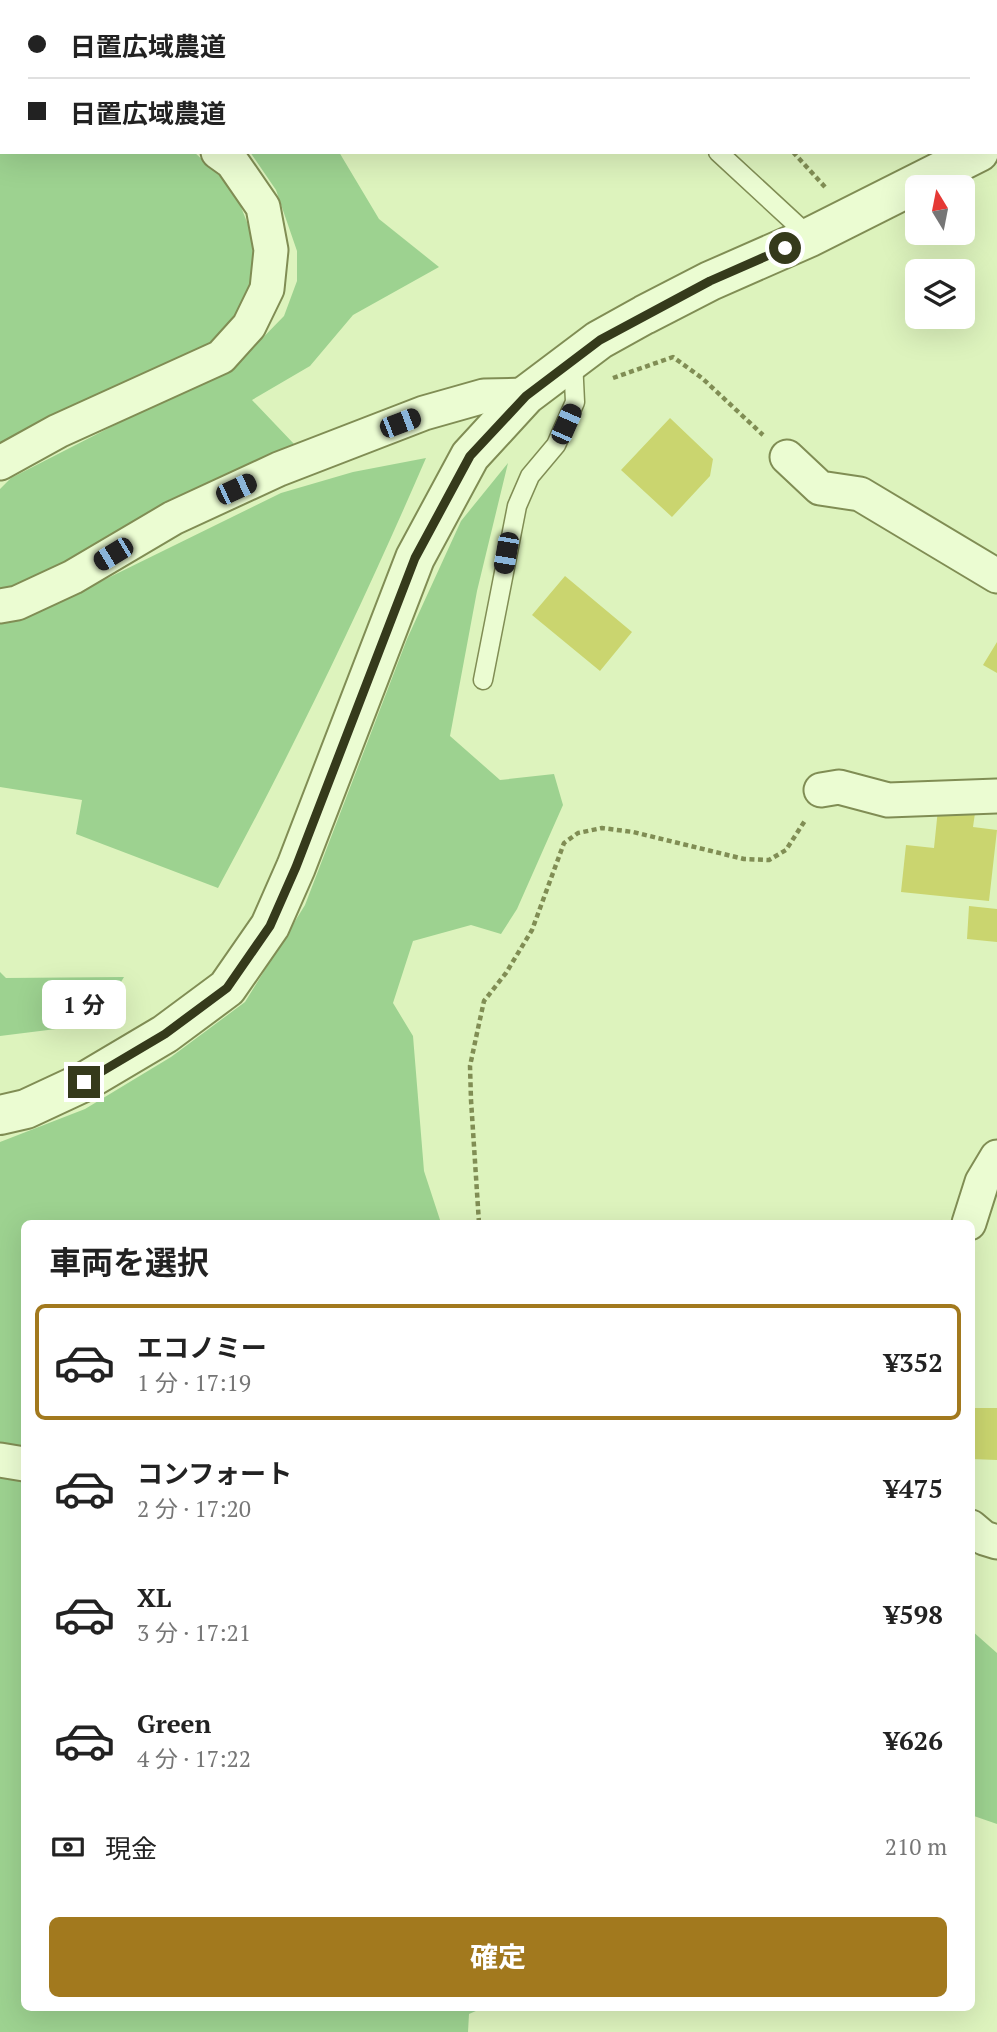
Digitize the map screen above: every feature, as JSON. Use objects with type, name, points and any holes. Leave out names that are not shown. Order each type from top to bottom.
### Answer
[{"type":"street","points":[[0,463],[58,431],[221,357],[249,326],[267,289],[271,250],[263,207],[232,162],[221,154]]},
{"type":"street","points":[[0,1115],[26,1109],[84,1082],[165,1034],[227,988],[270,926],[296,867],[415,558],[470,456],[526,396],[600,340],[688,292],[810,237],[975,154]]},
{"type":"street","points":[[0,606],[17,603],[73,577],[173,518],[279,469],[424,413],[484,396],[526,396]]},
{"type":"street","points":[[787,457],[820,488],[860,494],[997,576]]},
{"type":"street","points":[[821,790],[839,787],[888,800],[997,796]]},
{"type":"street","points":[[970,1220],[982,1182],[997,1157]]},
{"type":"street","points":[[0,1461],[21,1464]]},
{"type":"street","points":[[975,1530],[984,1538],[997,1542]]},
{"type":"lane","points":[[720,154],[810,237]]},
{"type":"lane","points":[[483,680],[517,506],[530,476],[556,445],[575,402],[573,360]]},
{"type":"path","points":[[795,154],[852,216]]},
{"type":"path","points":[[573,360],[607,381],[673,357],[702,378],[787,457]]},
{"type":"path","points":[[479,1220],[470,1066],[484,1001],[506,973],[532,930],[564,843],[578,833],[602,828],[633,832],[744,859],[769,860],[786,850],[821,790]]},
{"type":"green space","points":[[0,154],[196,154],[234,189],[252,235],[254,275],[240,315],[213,347],[0,444]]},
{"type":"green space","points":[[251,154],[340,154],[379,219],[439,267],[353,315],[310,366],[252,400],[295,445],[169,500],[21,588],[0,591],[0,489],[11,478],[240,361],[284,316],[297,281],[297,251],[276,190]]},
{"type":"green space","points":[[426,458],[327,675],[218,888],[76,834],[82,800],[0,787],[0,621],[15,621],[61,601],[281,493],[353,472]]},
{"type":"green space","points":[[508,463],[477,591],[450,736],[500,780],[554,774],[563,805],[517,909],[501,934],[471,925],[413,941],[393,1003],[413,1036],[424,1171],[440,1220],[21,1220],[21,2011],[476,2011],[469,2014],[468,2032],[0,2032],[0,1142],[85,1109],[171,1057],[245,1002],[305,905],[407,639],[461,521]]},
{"type":"green space","points":[[0,972],[6,978],[124,977],[110,1000],[64,1028],[0,1036]]},
{"type":"green space","points":[[975,1634],[997,1653],[997,1824],[975,1816]]},
{"type":"building","points":[[670,418],[713,459],[710,476],[672,517],[621,470]]},
{"type":"building","points":[[565,576],[632,632],[600,671],[532,615]]},
{"type":"building","points":[[997,642],[997,673],[983,665]]},
{"type":"building","points":[[938,809],[975,813],[973,827],[997,830],[989,901],[901,892],[906,845],[934,848]]},
{"type":"building","points":[[969,906],[997,909],[997,942],[967,939]]},
{"type":"building","points":[[975,1408],[997,1408],[997,1460],[975,1459]]},
{"type":"route","points":[[84,1082],[165,1034],[227,988],[270,926],[296,867],[415,558],[470,456],[526,396],[600,340],[710,281],[785,248]]}]
